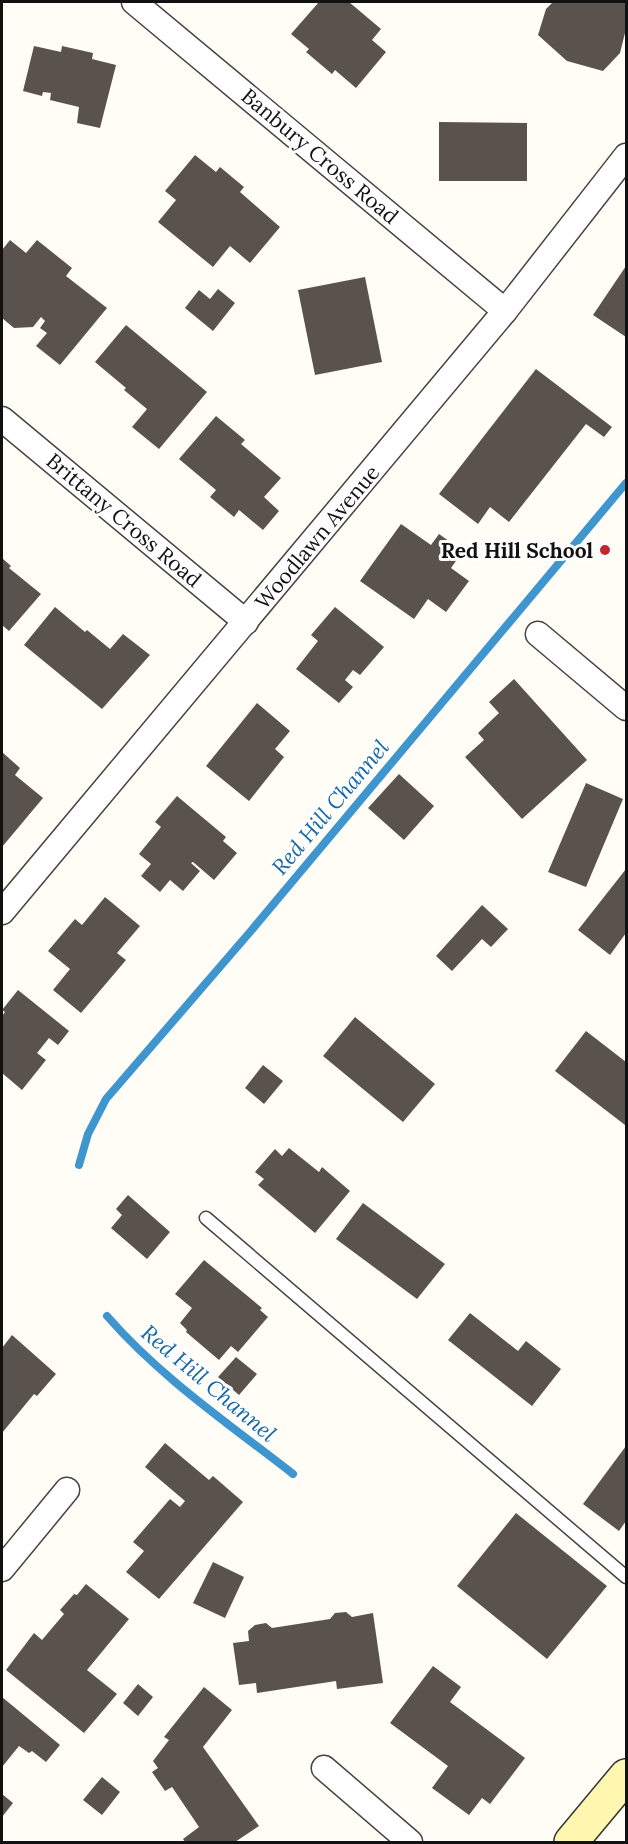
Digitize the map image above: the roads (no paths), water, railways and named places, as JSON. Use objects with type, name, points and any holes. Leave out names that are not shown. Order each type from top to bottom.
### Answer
[{"type":"main road","points":[[571,1842],[627,1776]]},
{"type":"street","name":"Banbury Cross Road","points":[[134,2],[505,311]]},
{"type":"street","name":"Woodlawn Avenue","points":[[2,912],[505,311],[627,156]]},
{"type":"street","name":"Brittany Cross Road","points":[[2,418],[246,622]]},
{"type":"street","points":[[538,634],[627,708]]},
{"type":"street","points":[[2,1569],[67,1490]]},
{"type":"street","points":[[324,1768],[410,1842]]},
{"type":"lane","points":[[206,1218],[627,1577]]},
{"type":"waterway","name":"Red Hill Channel","points":[[79,1165],[88,1134],[106,1099],[250,932],[626,483]]},
{"type":"waterway","name":"Red Hill Channel","points":[[107,1316],[172,1380],[293,1474]]},
{"type":"place","name":"Red Hill School","points":[[605,550]]}]
